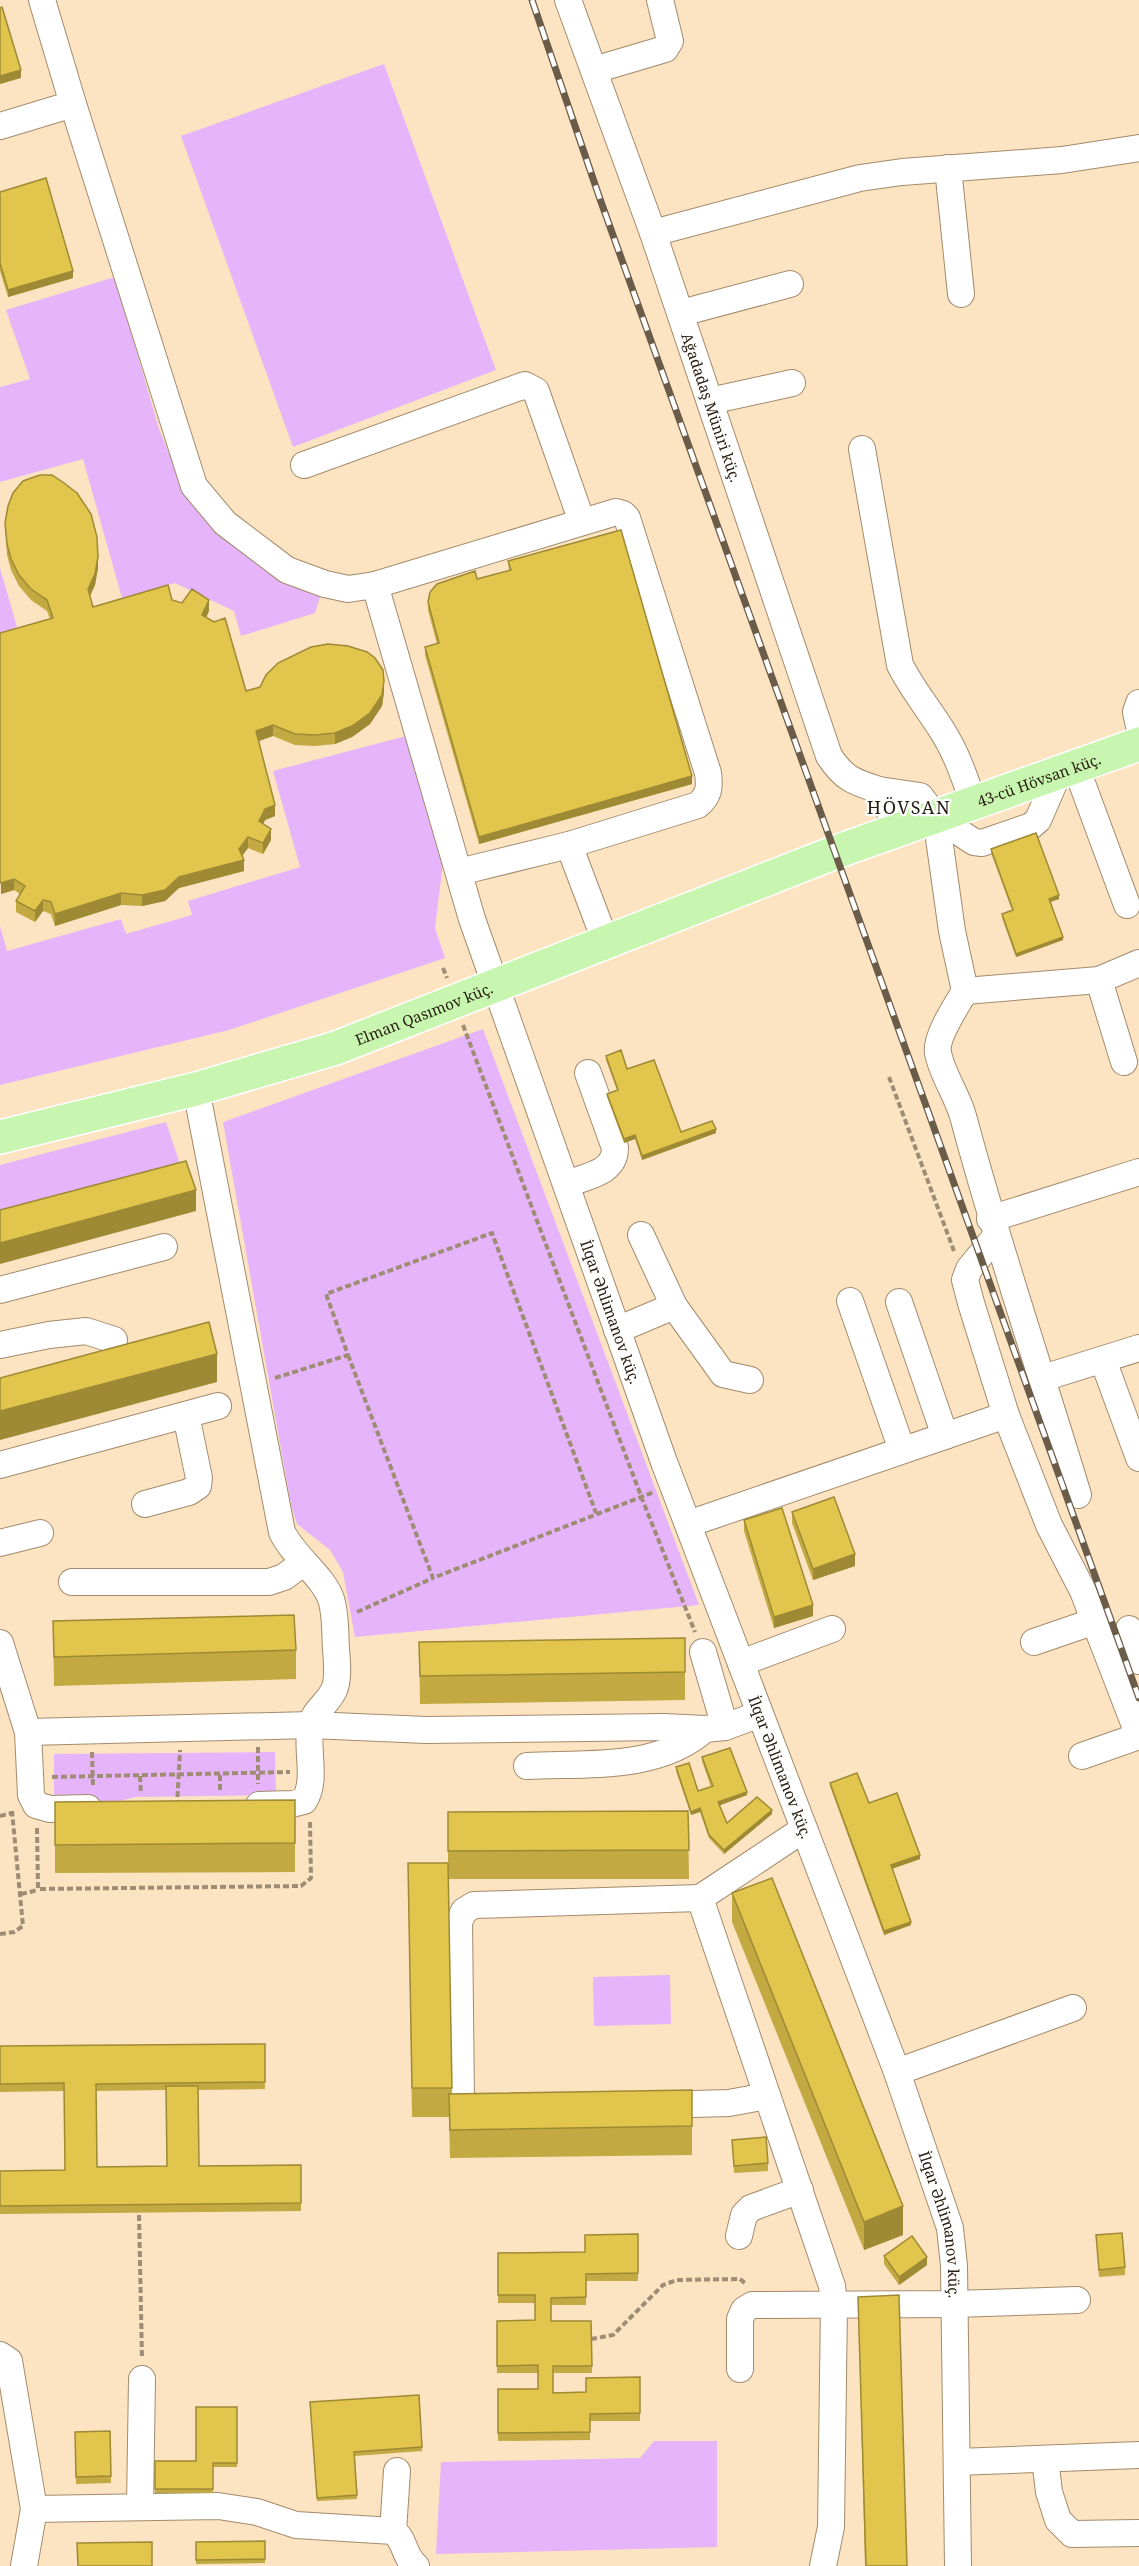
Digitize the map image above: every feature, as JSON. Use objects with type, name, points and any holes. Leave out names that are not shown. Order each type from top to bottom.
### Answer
[{"type":"main road","name":"43-cü Hövsan küç.","points":[[836,852],[1139,744]]},
{"type":"main road","name":"Elman Qasımov küç.","points":[[0,1137],[196,1089],[336,1048],[836,852]]},
{"type":"street","points":[[42,0],[194,486],[225,523],[287,570],[325,584],[348,589],[375,585],[616,512],[627,518],[708,773],[710,787],[706,797],[698,805],[569,845],[459,872]]},
{"type":"street","name":"Ağadadaş Müniri küç.","points":[[568,0],[681,313],[829,756],[838,770],[851,782],[879,790],[920,796],[936,817],[974,842],[982,843],[1031,826],[1038,820],[1067,771]]},
{"type":"street","points":[[594,70],[665,49],[670,40],[660,0]]},
{"type":"street","points":[[0,126],[73,104]]},
{"type":"street","points":[[653,234],[860,178],[948,168],[1062,160],[1139,148]]},
{"type":"street","points":[[948,168],[961,294]]},
{"type":"street","points":[[681,313],[790,284]]},
{"type":"street","points":[[710,402],[792,383]]},
{"type":"street","points":[[304,465],[525,385],[536,391],[582,522]]},
{"type":"street","points":[[862,449],[900,665],[912,689],[943,731],[955,753],[974,804]]},
{"type":"street","name":"İlqar Əhlimanov küç.","points":[[375,585],[472,919],[673,1485],[897,2072],[950,2228],[953,2247],[958,2566]]},
{"type":"street","points":[[1139,703],[1136,712],[1139,726]]},
{"type":"street","points":[[1067,771],[1127,905]]},
{"type":"street","points":[[879,790],[891,806],[888,833]]},
{"type":"street","points":[[936,817],[952,932],[965,991],[940,1037],[937,1052],[961,1110],[993,1227],[1043,1378],[1078,1495]]},
{"type":"street","points":[[569,845],[606,943]]},
{"type":"street","points":[[965,991],[1099,980],[1139,963]]},
{"type":"street","points":[[1099,980],[1124,1062]]},
{"type":"street","points":[[567,1184],[609,1167],[615,1159],[615,1148],[588,1072]]},
{"type":"street","points":[[196,1089],[282,1532],[289,1547],[323,1586],[331,1599],[337,1670],[334,1690],[316,1712],[311,1725],[310,1791],[304,1801],[292,1804],[227,1798]]},
{"type":"street","points":[[1082,1756],[1139,1736],[1083,1591],[1049,1526],[1006,1415],[965,1280],[993,1227],[1139,1172]]},
{"type":"street","points":[[641,1235],[675,1306],[723,1374],[750,1380]]},
{"type":"street","points":[[0,1290],[164,1248]]},
{"type":"street","points":[[850,1301],[902,1450]]},
{"type":"street","points":[[899,1302],[945,1436]]},
{"type":"street","points":[[617,1330],[675,1306]]},
{"type":"street","points":[[0,1345],[49,1335],[86,1332],[114,1340]]},
{"type":"street","points":[[1043,1378],[1139,1348]]},
{"type":"street","points":[[1103,1360],[1139,1458]]},
{"type":"street","points":[[0,1465],[218,1406]]},
{"type":"street","points":[[145,1504],[189,1492],[198,1486],[199,1478],[186,1415]]},
{"type":"street","points":[[688,1524],[1006,1415]]},
{"type":"street","points":[[0,1543],[40,1533]]},
{"type":"street","points":[[72,1582],[269,1582],[284,1577],[303,1563]]},
{"type":"street","points":[[1034,1642],[1095,1621]]},
{"type":"street","points":[[741,1663],[832,1629]]},
{"type":"street","points":[[1129,1629],[1139,1661]]},
{"type":"street","points":[[0,1643],[28,1732],[31,1795],[36,1805],[50,1809],[100,1808]]},
{"type":"street","points":[[703,1652],[715,1728]]},
{"type":"street","points":[[527,1766],[636,1760],[674,1750],[715,1728],[760,1713]]},
{"type":"street","points":[[28,1732],[311,1725],[426,1730],[715,1728]]},
{"type":"street","points":[[505,2107],[471,2107],[461,2099],[459,1922],[464,1911],[474,1905],[700,1898],[804,1829]]},
{"type":"street","points":[[700,1898],[827,2265],[834,2304],[831,2527],[823,2566]]},
{"type":"street","points":[[897,2072],[1073,2008]]},
{"type":"street","points":[[633,2105],[729,2103],[767,2096]]},
{"type":"street","points":[[739,2236],[744,2215],[751,2208],[800,2190]]},
{"type":"street","points":[[740,2369],[740,2319],[744,2310],[752,2305],[954,2304],[1077,2300]]},
{"type":"street","points":[[0,2355],[9,2361],[34,2509],[24,2566]]},
{"type":"street","points":[[140,2506],[142,2379]]},
{"type":"street","points":[[957,2462],[1139,2455]]},
{"type":"street","points":[[1045,2458],[1049,2492],[1058,2520],[1072,2534],[1139,2533]]},
{"type":"street","points":[[393,2532],[397,2471]]},
{"type":"street","points":[[34,2509],[218,2506],[257,2512],[296,2525],[393,2532],[399,2535],[406,2556],[416,2566]]},
{"type":"path","points":[[443,968],[641,1496],[703,1652]]},
{"type":"path","points":[[890,1077],[965,1280]]},
{"type":"path","points":[[433,1578],[326,1294],[492,1233],[597,1513]]},
{"type":"path","points":[[255,1385],[348,1355]]},
{"type":"path","points":[[334,1622],[433,1578],[673,1485]]},
{"type":"path","points":[[257,1727],[258,1791]]},
{"type":"path","points":[[177,1806],[180,1729]]},
{"type":"path","points":[[93,1730],[92,1777],[100,1808]]},
{"type":"path","points":[[30,1777],[220,1775],[310,1771]]},
{"type":"path","points":[[220,1775],[227,1798]]},
{"type":"path","points":[[140,1776],[141,1794]]},
{"type":"path","points":[[0,1934],[14,1932],[23,1926],[11,1801]]},
{"type":"path","points":[[21,1894],[38,1890],[301,1886],[311,1878],[310,1821],[304,1801]]},
{"type":"path","points":[[36,1805],[38,1890]]},
{"type":"path","points":[[0,1816],[12,1813]]},
{"type":"path","points":[[139,2216],[142,2379]]},
{"type":"path","points":[[591,2339],[613,2335],[663,2285],[677,2280],[740,2279],[746,2284],[752,2305]]},
{"type":"shaded area","points":[[384,64],[496,370],[293,447],[181,136]]},
{"type":"shaded area","points":[[115,277],[159,429],[181,483],[321,594],[315,613],[241,636],[234,611],[175,583],[122,598],[83,459],[0,482],[0,387],[30,379],[6,310]]},
{"type":"shaded area","points":[[0,568],[17,627],[0,633]]},
{"type":"shaded area","points":[[410,735],[444,855],[435,928],[445,958],[229,1030],[0,1085],[0,926],[7,951],[121,919],[126,934],[192,915],[188,901],[300,867],[273,771]]},
{"type":"shaded area","points":[[483,1029],[699,1605],[355,1637],[343,1572],[330,1550],[297,1524],[291,1505],[223,1122]]},
{"type":"shaded area","points":[[166,1122],[186,1182],[0,1231],[0,1165]]},
{"type":"shaded area","points":[[275,1752],[276,1795],[135,1797],[94,1808],[54,1798],[54,1754]]},
{"type":"shaded area","points":[[670,1975],[671,2024],[594,2026],[593,1977]]},
{"type":"shaded area","points":[[654,2441],[717,2441],[717,2547],[436,2554],[441,2462],[640,2458]]},
{"type":"building","points":[[2,7],[21,70],[0,76],[0,8]]},
{"type":"building","points":[[46,178],[73,271],[8,290],[0,263],[0,192]]},
{"type":"building","points":[[40,475],[52,475],[64,483],[77,493],[91,514],[97,537],[98,557],[95,574],[88,589],[93,607],[168,585],[172,600],[182,603],[192,589],[209,600],[202,615],[214,622],[225,618],[246,691],[260,687],[266,675],[278,663],[311,647],[328,644],[348,646],[367,652],[375,658],[383,670],[384,681],[382,695],[370,713],[352,726],[335,733],[295,734],[273,725],[256,731],[275,805],[265,809],[259,821],[271,829],[263,843],[248,837],[239,849],[244,860],[179,877],[165,890],[142,895],[121,893],[55,914],[51,902],[43,900],[35,911],[16,901],[25,886],[14,879],[1,883],[0,881],[0,633],[53,618],[47,600],[31,589],[19,575],[11,559],[5,523],[13,493],[23,481]]},
{"type":"building","points":[[621,530],[692,776],[479,837],[425,647],[439,643],[428,602],[430,592],[437,584],[475,571],[477,579],[511,570],[508,561]]},
{"type":"building","points":[[1036,833],[1059,895],[1049,899],[1063,937],[1016,954],[1002,914],[1013,910],[991,849]]},
{"type":"building","points":[[621,1050],[627,1069],[654,1060],[681,1132],[712,1121],[716,1129],[642,1156],[635,1135],[624,1139],[607,1094],[618,1090],[606,1056]]},
{"type":"building","points":[[186,1161],[196,1190],[0,1243],[0,1210]]},
{"type":"building","points":[[209,1322],[217,1354],[0,1411],[0,1378]]},
{"type":"building","points":[[834,1497],[855,1554],[813,1569],[792,1512]]},
{"type":"building","points":[[782,1508],[813,1605],[774,1617],[744,1520]]},
{"type":"building","points":[[294,1615],[296,1650],[54,1657],[53,1621]]},
{"type":"building","points":[[685,1638],[685,1672],[420,1676],[419,1642]]},
{"type":"building","points":[[730,1748],[747,1792],[718,1802],[727,1823],[757,1797],[772,1810],[724,1850],[709,1835],[700,1808],[691,1812],[676,1767],[689,1763],[698,1791],[713,1786],[702,1757]]},
{"type":"building","points":[[857,1773],[869,1803],[897,1793],[920,1855],[891,1865],[911,1922],[884,1931],[830,1783]]},
{"type":"building","points":[[295,1800],[295,1843],[55,1845],[55,1802]]},
{"type":"building","points":[[688,1811],[689,1850],[448,1851],[448,1812]]},
{"type":"building","points":[[408,1863],[448,1863],[452,2088],[412,2088]]},
{"type":"building","points":[[772,1878],[903,2206],[864,2222],[732,1893]]},
{"type":"building","points":[[265,2044],[265,2082],[96,2084],[97,2167],[167,2166],[166,2086],[198,2086],[199,2166],[301,2165],[301,2203],[0,2206],[0,2171],[65,2170],[64,2083],[0,2084],[0,2046]]},
{"type":"building","points":[[692,2090],[692,2126],[450,2130],[449,2094]]},
{"type":"building","points":[[766,2137],[768,2163],[734,2166],[732,2140]]},
{"type":"building","points":[[1122,2233],[1125,2267],[1099,2270],[1096,2235]]},
{"type":"building","points":[[638,2234],[638,2273],[586,2274],[586,2297],[551,2298],[551,2321],[591,2321],[592,2366],[553,2366],[553,2393],[586,2392],[586,2378],[640,2377],[640,2413],[590,2414],[590,2432],[498,2433],[498,2389],[538,2389],[538,2365],[497,2366],[497,2321],[535,2320],[535,2295],[498,2295],[498,2253],[585,2252],[585,2235]]},
{"type":"building","points":[[912,2236],[927,2257],[899,2277],[884,2256]]},
{"type":"building","points":[[899,2295],[907,2566],[866,2566],[858,2297]]},
{"type":"building","points":[[419,2395],[422,2447],[354,2452],[357,2495],[317,2498],[310,2402]]},
{"type":"building","points":[[196,2407],[237,2407],[237,2463],[213,2463],[213,2489],[155,2489],[155,2461],[196,2461]]},
{"type":"building","points":[[110,2431],[111,2476],[76,2477],[75,2432]]},
{"type":"building","points":[[265,2541],[265,2559],[196,2560],[196,2542]]},
{"type":"building","points":[[152,2542],[152,2566],[78,2566],[77,2543]]},
{"type":"railway","points":[[532,0],[600,199],[1139,1698]]},
{"type":"district","name":"HÖVSAN","points":[[909,807]]}]
